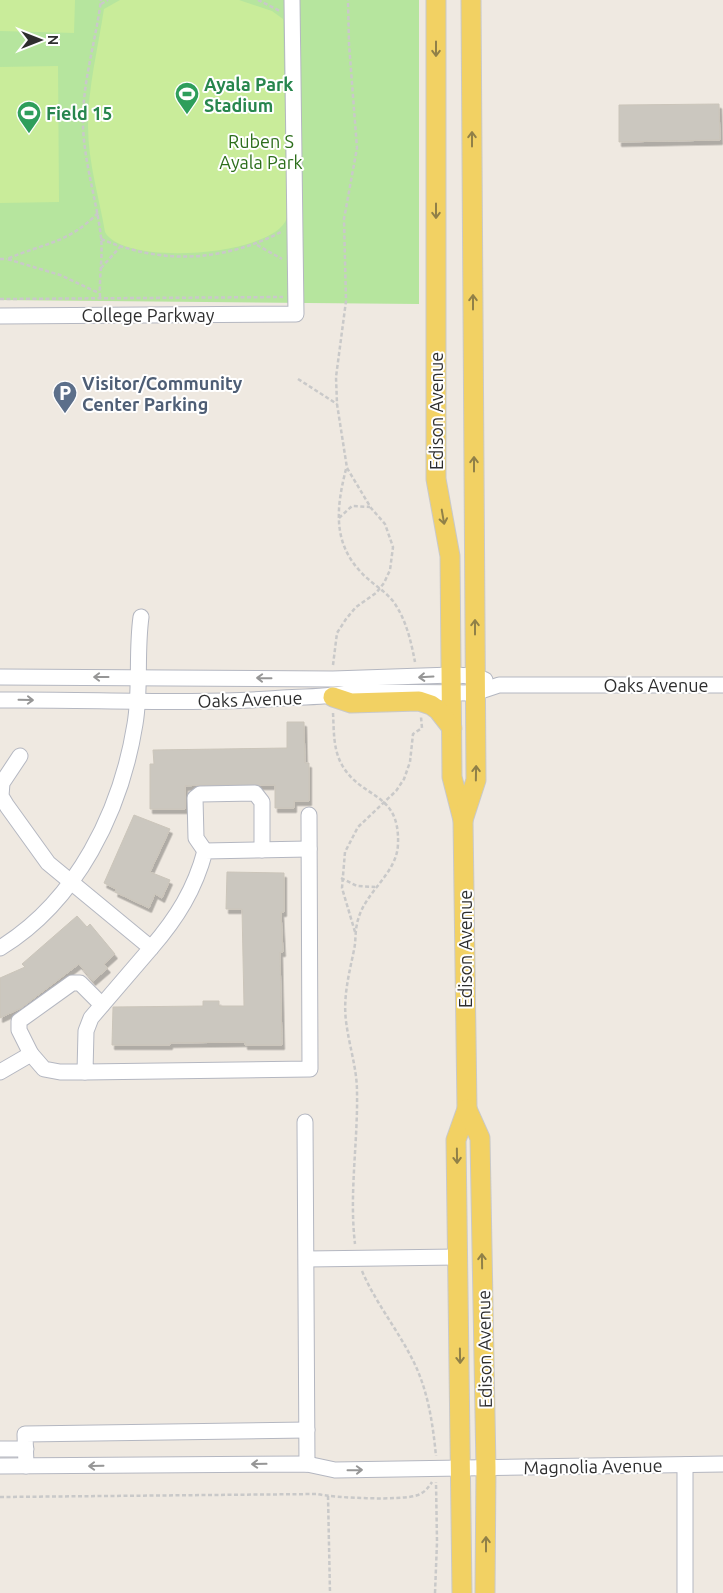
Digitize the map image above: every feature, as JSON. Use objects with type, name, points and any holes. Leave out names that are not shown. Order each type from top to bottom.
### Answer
[{"type":"main road","name":"Edison Avenue","points":[[436,0],[436,479],[450,556],[452,777],[463,820],[467,1109],[456,1140],[462,1468],[462,1593]]},
{"type":"main road","name":"Edison Avenue","points":[[463,820],[476,780],[471,0]]},
{"type":"main road","points":[[333,688],[359,703],[419,701],[431,705],[438,710],[452,728]]},
{"type":"main road","name":"Edison Avenue","points":[[467,1109],[480,1138],[486,1468],[485,1593]]},
{"type":"street","name":"College Parkway","points":[[0,316],[296,314],[292,0]]},
{"type":"street","points":[[0,948],[40,918],[71,883],[103,828],[118,794],[136,722],[137,644],[141,618]]},
{"type":"street","name":"Oaks Avenue","points":[[0,677],[137,677],[333,688],[351,692],[475,684],[723,685]]},
{"type":"street","name":"Oaks Avenue","points":[[0,700],[136,701],[333,688]]},
{"type":"street","points":[[20,756],[2,783],[1,796],[48,863],[151,948]]},
{"type":"street","points":[[85,1072],[86,1030],[91,1018],[171,925],[198,877],[205,851],[196,838],[195,798],[200,794],[256,794],[262,802],[262,850]]},
{"type":"street","points":[[102,1005],[80,983],[72,983],[19,1021],[19,1030],[31,1054],[44,1069],[60,1072],[310,1069],[309,815]]},
{"type":"street","points":[[205,851],[309,849]]},
{"type":"street","points":[[0,1072],[31,1054]]},
{"type":"street","points":[[305,1122],[307,1464]]},
{"type":"street","points":[[307,1259],[358,1260],[458,1257]]},
{"type":"street","points":[[26,1466],[26,1434],[307,1430]]},
{"type":"street","points":[[0,1449],[26,1449]]},
{"type":"street","name":"Magnolia Avenue","points":[[0,1466],[307,1464],[335,1470],[723,1464]]},
{"type":"street","points":[[685,1465],[685,1593]]},
{"type":"path","points":[[100,298],[101,239],[98,212],[85,155],[83,118],[85,88],[93,56],[101,0]]},
{"type":"path","points":[[100,4],[108,0]]},
{"type":"path","points":[[258,0],[282,12]]},
{"type":"path","points":[[348,0],[349,53],[357,148],[344,219],[346,301],[336,377],[337,404],[347,468],[371,508],[385,524],[391,536],[393,547],[390,570],[380,589],[356,607],[337,633],[334,645],[333,688],[335,744],[343,766],[357,781],[386,802],[394,815],[398,828],[398,846],[395,861],[375,887],[359,914],[345,1006],[347,1028],[357,1078],[354,1217],[358,1260],[373,1297],[418,1370],[429,1402],[436,1468]]},
{"type":"path","points":[[6,259],[69,237],[83,227],[98,212]]},
{"type":"path","points":[[101,239],[137,252],[182,258],[208,255],[256,244],[290,227]]},
{"type":"path","points":[[256,244],[290,264]]},
{"type":"path","points":[[101,268],[120,247]]},
{"type":"path","points":[[0,259],[6,259],[60,275],[100,294]]},
{"type":"path","points":[[0,299],[289,298]]},
{"type":"path","points":[[298,379],[337,404]]},
{"type":"path","points":[[347,468],[340,494],[338,519],[352,506],[371,508]]},
{"type":"path","points":[[342,866],[341,878],[344,898],[356,933]]},
{"type":"path","points":[[341,878],[358,886],[375,887]]},
{"type":"path","points":[[0,1497],[317,1494],[328,1496],[412,1497],[427,1490],[436,1478],[437,1542],[434,1593]]},
{"type":"path","points":[[328,1496],[330,1593]]},
{"type":"green space","name":"Ruben S Ayala Park","points":[[0,0],[419,0],[419,304],[0,300]]},
{"type":"green space","points":[[0,0],[75,0],[74,33],[0,31]]},
{"type":"green space","name":"Ayala Park Stadium","points":[[120,0],[239,0],[272,11],[283,19],[287,218],[276,231],[256,241],[229,248],[167,253],[139,250],[117,243],[105,232],[88,139],[88,111],[91,82],[104,9]]},
{"type":"green space","name":"Field 15","points":[[58,66],[59,202],[0,203],[0,67]]},
{"type":"building","points":[[719,104],[720,140],[619,142],[619,105]]},
{"type":"building","points":[[287,722],[304,722],[305,763],[309,763],[309,801],[294,801],[294,808],[275,808],[275,785],[200,785],[185,786],[185,809],[150,809],[150,764],[154,764],[153,750],[287,748]]},
{"type":"building","points":[[134,815],[170,829],[150,872],[170,880],[162,898],[155,894],[149,908],[115,892],[116,889],[104,883]]},
{"type":"building","points":[[227,872],[284,873],[284,912],[281,912],[283,952],[280,952],[282,1045],[245,1045],[245,1042],[112,1045],[113,1007],[203,1006],[203,1001],[219,1001],[219,1006],[244,1006],[242,909],[226,909]]},
{"type":"building","points":[[77,916],[87,927],[90,924],[115,954],[104,964],[108,968],[93,981],[79,964],[21,1008],[0,1018],[0,978],[25,967],[22,964]]},
{"type":"place","name":"Ayala Park Stadium","points":[[187,115]]},
{"type":"place","name":"Field 15","points":[[29,134]]},
{"type":"place","name":"Visitor/Community Center Parking","points":[[65,414]]}]
